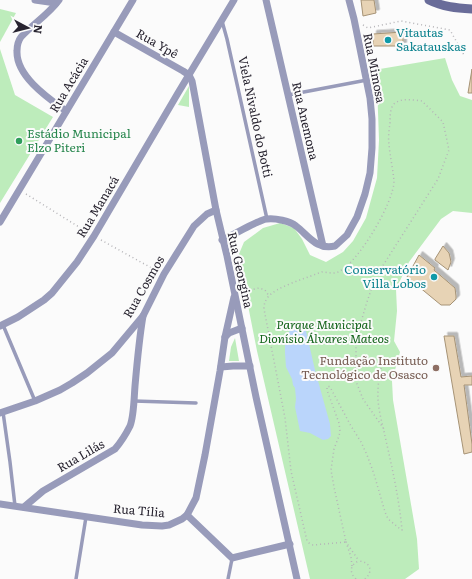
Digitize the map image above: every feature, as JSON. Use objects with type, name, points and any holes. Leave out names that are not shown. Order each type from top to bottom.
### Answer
[{"type":"main road","points":[[429,0],[455,8],[472,9]]},
{"type":"street","points":[[35,0],[57,2]]},
{"type":"street","name":"Rua Acácia","points":[[0,222],[133,0]]},
{"type":"street","points":[[189,75],[234,0]]},
{"type":"street","name":"Rua Anemona","points":[[266,0],[323,246]]},
{"type":"street","name":"Rua Mimosa","points":[[323,246],[335,246],[348,235],[357,217],[370,173],[372,148],[371,105],[367,80],[349,0]]},
{"type":"street","points":[[57,2],[20,38],[17,48],[17,56],[21,68],[31,81],[48,98],[66,111]]},
{"type":"street","name":"Rua Ypê","points":[[114,32],[189,75]]},
{"type":"street","name":"Rua Georgina","points":[[189,75],[194,89],[222,240],[297,579]]},
{"type":"street","name":"Rua Manacá","points":[[2,326],[44,300],[52,293],[77,262],[94,236],[189,75]]},
{"type":"street","name":"Rua Cosmos","points":[[2,412],[53,394],[72,384],[112,353],[143,316],[164,274],[194,226],[207,214],[216,210]]},
{"type":"street","points":[[222,240],[249,226],[267,219],[291,223],[308,238],[323,246]]},
{"type":"street","points":[[234,294],[225,336],[221,367],[199,487],[193,505],[187,515],[232,558],[290,544]]},
{"type":"street","name":"Rua Lilás","points":[[24,507],[43,491],[115,449],[120,444],[130,425],[134,401],[139,338],[143,316]]},
{"type":"street","points":[[225,336],[242,328]]},
{"type":"street","points":[[221,367],[250,366]]},
{"type":"street","name":"Rua Tília","points":[[0,504],[142,525],[169,525],[187,515]]},
{"type":"lane","name":"Viela Nivaldo do Botti","points":[[222,20],[267,219]]},
{"type":"lane","points":[[288,96],[367,80]]},
{"type":"lane","points":[[2,326],[35,401]]},
{"type":"lane","points":[[134,401],[196,403]]},
{"type":"lane","points":[[2,412],[15,506]]},
{"type":"lane","points":[[76,579],[86,516]]},
{"type":"lane","points":[[228,579],[232,558]]},
{"type":"path","points":[[354,19],[368,28],[401,21],[450,30],[464,55]]},
{"type":"path","points":[[346,542],[314,545],[307,541],[291,471],[285,418],[264,309],[265,301],[269,296],[278,290],[316,274],[322,272],[338,273],[361,252],[381,217],[394,184],[389,143],[390,112],[393,106],[398,102],[404,100],[422,101],[443,122],[449,150],[438,179],[375,278],[359,329],[356,348],[357,384],[363,398],[384,429]]},
{"type":"path","points":[[234,294],[259,288],[265,290],[269,296]]},
{"type":"path","points":[[356,579],[351,572],[351,556],[346,542],[331,470],[334,449],[340,436],[340,431],[339,423],[327,387],[330,387],[368,455],[388,518],[402,530],[398,498],[380,409],[378,392],[382,364]]},
{"type":"path","points":[[346,542],[360,561]]},
{"type":"path","points":[[352,566],[360,561],[366,562],[370,568],[370,574],[365,579]]},
{"type":"green space","points":[[0,9],[16,13],[0,42]]},
{"type":"green space","name":"Estádio Municipal Elzo Piteri","points":[[0,49],[15,95],[53,117],[0,203]]},
{"type":"green space","name":"Parque Municipal Dionísio Álvares Mateos","points":[[445,58],[452,80],[460,96],[472,100],[472,213],[453,211],[441,219],[409,262],[396,289],[397,311],[394,341],[400,352],[392,381],[393,400],[417,539],[419,569],[405,579],[310,579],[257,351],[239,254],[244,242],[263,228],[280,223],[294,228],[302,239],[310,255],[326,262],[343,252],[353,241],[366,218],[377,178],[379,140],[377,84],[374,70]]},
{"type":"green space","points":[[189,86],[189,107],[178,105]]},
{"type":"green space","points":[[235,338],[239,361],[229,361],[231,347]]},
{"type":"water","points":[[295,323],[300,324],[306,331],[330,424],[331,436],[328,439],[323,440],[310,433],[300,431],[295,407],[295,388],[286,367],[285,353],[285,341],[290,330],[289,326]]},
{"type":"building","points":[[361,0],[374,0],[376,13],[363,16]]},
{"type":"building","name":"Vitautas Sakatauskas","points":[[403,32],[403,46],[373,46],[373,34]]},
{"type":"building","points":[[472,69],[472,93],[468,93]]},
{"type":"building","points":[[443,246],[449,253],[450,257],[451,262],[448,270],[435,260]]},
{"type":"building","points":[[419,255],[435,268],[434,270],[455,288],[456,299],[450,305],[441,305],[407,277]]},
{"type":"building","points":[[444,336],[454,336],[461,377],[472,376],[472,385],[464,385],[472,452],[464,454]]},
{"type":"place","name":"Vitautas Sakatauskas","points":[[388,40]]},
{"type":"place","name":"Estádio Municipal Elzo Piteri","points":[[19,141]]},
{"type":"place","name":"Conservatório Villa Lobos","points":[[434,277]]},
{"type":"place","name":"Fundação Instituto Tecnológico de Osasco","points":[[436,368]]}]
